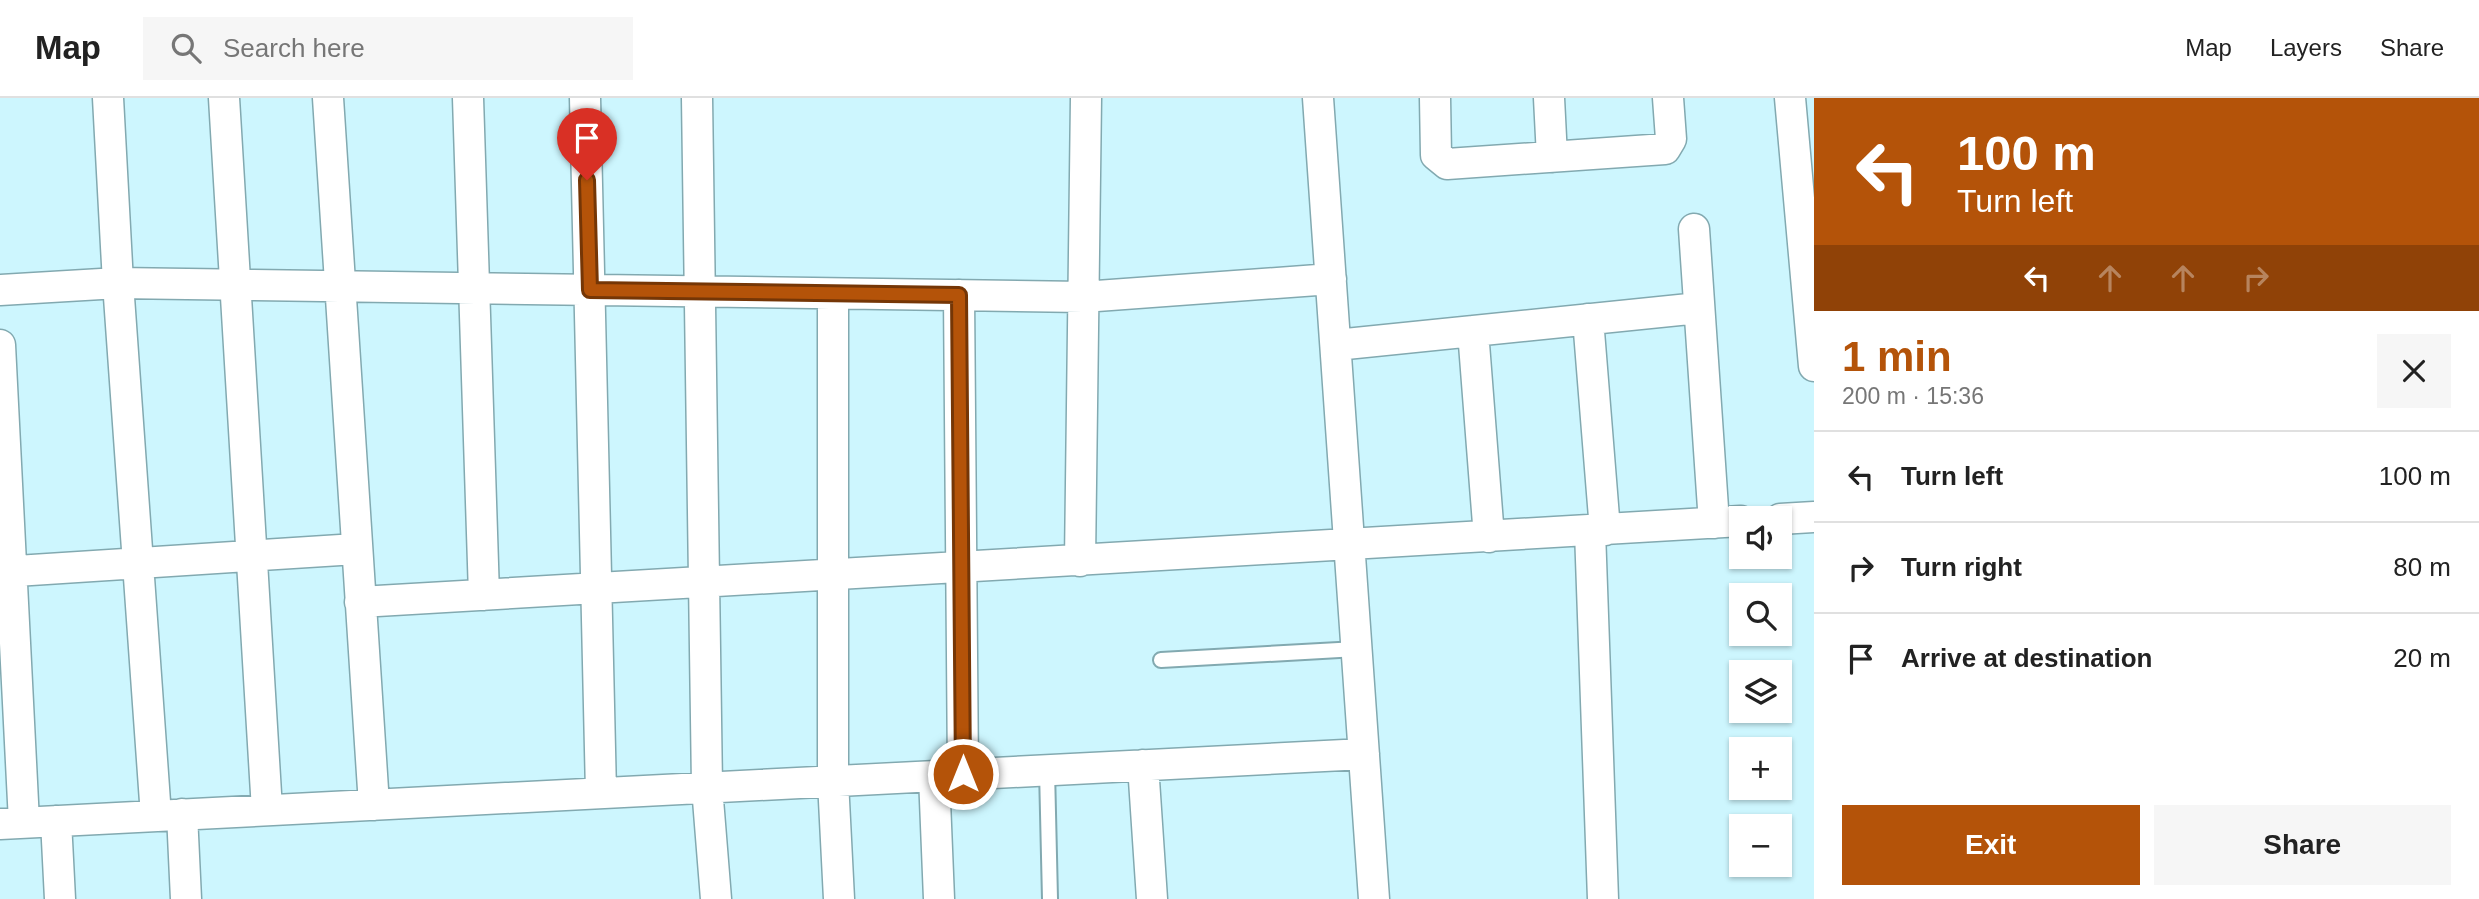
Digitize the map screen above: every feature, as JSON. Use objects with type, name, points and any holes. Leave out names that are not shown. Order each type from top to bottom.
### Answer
[{"type":"street","points":[[108,98],[138,563],[169,815],[186,899]]},
{"type":"street","points":[[224,98],[233,285],[267,810]]},
{"type":"street","points":[[328,98],[374,805]]},
{"type":"street","points":[[468,98],[484,595]]},
{"type":"street","points":[[585,98],[600,793]]},
{"type":"street","points":[[697,98],[708,787],[716,899]]},
{"type":"street","points":[[1080,561],[1086,98]]},
{"type":"street","points":[[1318,98],[1374,899]]},
{"type":"street","points":[[1436,98],[1436,155],[1447,163],[1665,149],[1671,139],[1668,98]]},
{"type":"street","points":[[1549,98],[1552,157]]},
{"type":"street","points":[[1790,98],[1814,366]]},
{"type":"street","points":[[360,602],[1727,522],[1699,308],[1694,229]]},
{"type":"street","points":[[0,290],[118,283],[1083,297],[1331,279]]},
{"type":"street","points":[[832,294],[833,781],[839,899]]},
{"type":"street","points":[[939,899],[961,568],[959,295]]},
{"type":"street","points":[[1336,345],[1699,308]]},
{"type":"street","points":[[1588,319],[1598,530],[1603,899]]},
{"type":"street","points":[[1474,331],[1489,537]]},
{"type":"street","points":[[0,345],[12,823],[1364,754]]},
{"type":"street","points":[[1792,518],[1814,517]]},
{"type":"street","points":[[6,571],[356,549]]},
{"type":"street","points":[[1143,765],[1152,899]]},
{"type":"street","points":[[56,821],[60,899]]},
{"type":"lane","points":[[1161,660],[1357,649]]},
{"type":"lane","points":[[1047,770],[1050,899]]},
{"type":"route","points":[[587,180],[590,290],[959,295],[963,774]]}]
